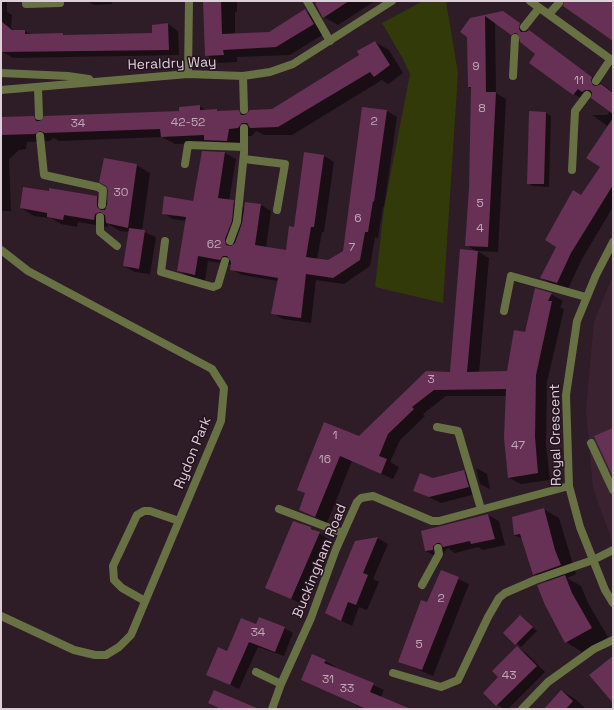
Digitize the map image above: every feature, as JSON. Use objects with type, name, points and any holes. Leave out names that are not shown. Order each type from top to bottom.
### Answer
[{"type":"street","points":[[26,1],[26,4],[60,3],[60,1]]},
{"type":"street","points":[[188,74],[189,1]]},
{"type":"street","points":[[308,1],[330,41]]},
{"type":"street","name":"Heraldry Way","points":[[1,90],[188,74],[243,76],[281,70],[330,41],[392,1]]},
{"type":"street","points":[[530,1],[612,61],[596,81]]},
{"type":"street","points":[[548,14],[558,3]]},
{"type":"street","points":[[524,27],[539,8]]},
{"type":"street","points":[[513,76],[515,38]]},
{"type":"street","name":"Heraldry Way","points":[[1,73],[68,76],[102,81]]},
{"type":"street","points":[[243,76],[244,110]]},
{"type":"street","points":[[38,88],[39,116]]},
{"type":"street","points":[[572,170],[575,111],[587,95]]},
{"type":"street","points":[[230,241],[237,222],[244,159],[244,128]]},
{"type":"street","points":[[40,136],[44,175],[98,187],[103,190],[102,205]]},
{"type":"street","points":[[185,164],[188,145],[244,148]]},
{"type":"street","points":[[244,159],[285,164],[277,210]]},
{"type":"street","points":[[100,217],[100,232],[117,246]]},
{"type":"street","points":[[165,241],[161,272],[213,287],[218,285],[225,260]]},
{"type":"street","name":"Royal Crescent","points":[[613,242],[586,297],[577,321],[566,395],[569,486],[580,527],[613,604]]},
{"type":"street","name":"Rydon Park","points":[[1,250],[28,271],[212,369],[224,388],[221,421],[131,635],[119,648],[106,655],[95,655],[74,650],[1,616]]},
{"type":"street","points":[[504,311],[511,276],[586,297]]},
{"type":"street","points":[[437,427],[458,431],[481,509]]},
{"type":"street","points":[[591,443],[613,490]]},
{"type":"street","name":"Buckingham Road","points":[[272,709],[281,684],[311,618],[343,533],[357,502],[366,496],[373,496],[433,524],[481,509],[569,486]]},
{"type":"street","points":[[279,509],[343,533]]},
{"type":"street","points":[[145,601],[122,588],[114,580],[113,566],[137,515],[144,511],[179,521]]},
{"type":"street","points":[[422,585],[439,554],[438,548]]},
{"type":"street","points":[[393,673],[440,687],[458,680],[488,617],[499,598],[505,593],[535,580],[593,560],[613,550]]},
{"type":"street","points":[[522,709],[548,682],[594,649],[613,640]]},
{"type":"street","points":[[256,672],[281,684]]},
{"type":"shaded area","points":[[613,275],[613,544],[593,488],[586,409],[594,322]]},
{"type":"green space","points":[[423,1],[446,1],[458,73],[443,303],[375,287],[384,208],[410,74],[382,23]]},
{"type":"building","points":[[203,1],[221,1],[222,34],[269,32],[305,9],[314,24],[276,47],[223,50],[224,55],[205,56]]},
{"type":"building","points":[[319,1],[349,1],[323,18],[315,3]]},
{"type":"building","points":[[564,1],[613,1],[613,41],[563,6]]},
{"type":"building","points":[[503,11],[520,23],[519,29],[521,32],[526,32],[529,30],[592,77],[591,81],[593,85],[596,86],[601,84],[613,93],[613,114],[591,98],[592,93],[590,90],[585,90],[582,92],[578,89],[573,95],[529,63],[535,54],[520,42],[518,34],[515,33],[511,35],[485,16],[486,92],[496,92],[488,247],[465,246],[469,188],[471,87],[468,87],[467,37],[460,32],[470,18]]},
{"type":"building","points":[[1,21],[12,30],[25,30],[25,34],[63,33],[63,35],[152,33],[152,25],[168,23],[169,50],[1,52]]},
{"type":"building","points":[[375,41],[390,65],[374,77],[370,72],[278,127],[250,128],[247,123],[242,123],[238,128],[229,129],[227,141],[204,140],[204,135],[161,137],[160,129],[45,133],[40,131],[35,134],[1,135],[1,117],[34,116],[36,121],[40,121],[44,116],[179,111],[179,107],[200,105],[200,110],[239,110],[241,115],[245,115],[250,110],[272,109],[359,55],[357,51]]},
{"type":"building","points":[[362,107],[387,110],[374,202],[373,201],[368,232],[365,232],[360,260],[333,278],[306,274],[301,318],[271,314],[278,278],[230,270],[231,262],[227,256],[223,256],[220,260],[198,256],[195,275],[177,271],[186,217],[162,214],[164,196],[193,201],[202,151],[225,152],[218,198],[234,200],[232,221],[225,239],[226,245],[231,246],[235,243],[242,223],[245,202],[261,204],[255,245],[286,250],[289,226],[294,227],[304,152],[324,155],[314,227],[311,227],[306,257],[328,260],[343,251]]},
{"type":"building","points":[[529,111],[546,112],[544,184],[527,184]]},
{"type":"building","points":[[613,118],[613,185],[571,253],[557,283],[540,278],[556,247],[545,240],[573,190],[581,195],[600,167],[586,158]]},
{"type":"building","points":[[104,158],[137,164],[128,228],[106,223],[105,215],[100,212],[95,214],[94,220],[64,215],[63,220],[47,217],[47,213],[20,208],[23,187],[49,191],[49,188],[97,196],[97,207],[101,210],[105,210],[107,205],[108,190],[106,186],[99,182]]},
{"type":"building","points":[[129,228],[145,230],[139,269],[123,266]]},
{"type":"building","points":[[460,249],[478,251],[467,372],[507,371],[514,330],[525,332],[535,288],[552,293],[548,301],[552,301],[536,375],[535,437],[538,473],[508,478],[504,438],[506,389],[434,390],[412,407],[414,409],[388,434],[379,456],[387,459],[381,474],[340,456],[315,517],[299,510],[305,493],[297,490],[324,422],[359,436],[426,371],[450,372]]},
{"type":"building","points":[[613,428],[613,477],[594,436]]},
{"type":"building","points":[[464,470],[469,487],[429,497],[413,491],[420,473],[433,478]]},
{"type":"building","points":[[544,508],[555,550],[561,565],[533,575],[520,534],[514,535],[512,517]]},
{"type":"building","points":[[488,514],[495,539],[471,544],[470,541],[443,547],[440,543],[437,543],[433,546],[433,550],[425,551],[421,531]]},
{"type":"building","points":[[293,521],[311,527],[311,529],[320,532],[291,599],[265,588]]},
{"type":"building","points":[[378,537],[363,573],[368,575],[356,605],[348,602],[341,621],[325,613],[355,541]]},
{"type":"building","points":[[441,570],[459,577],[422,670],[398,662],[421,600],[427,602]]},
{"type":"building","points":[[565,575],[572,593],[592,628],[565,643],[545,605],[537,585]]},
{"type":"building","points":[[520,615],[533,627],[515,645],[503,633]]},
{"type":"building","points":[[259,617],[285,627],[275,652],[249,642],[230,685],[206,675],[218,647],[227,651],[241,618],[256,624]]},
{"type":"building","points":[[517,646],[537,666],[496,706],[483,693],[498,677],[492,671]]},
{"type":"building","points":[[312,654],[326,660],[324,663],[374,683],[370,692],[411,709],[366,709],[301,680]]},
{"type":"building","points":[[613,656],[613,703],[589,675]]},
{"type":"building","points":[[214,690],[259,709],[221,709],[208,703]]},
{"type":"building","points":[[561,690],[573,701],[566,709],[544,709]]}]
